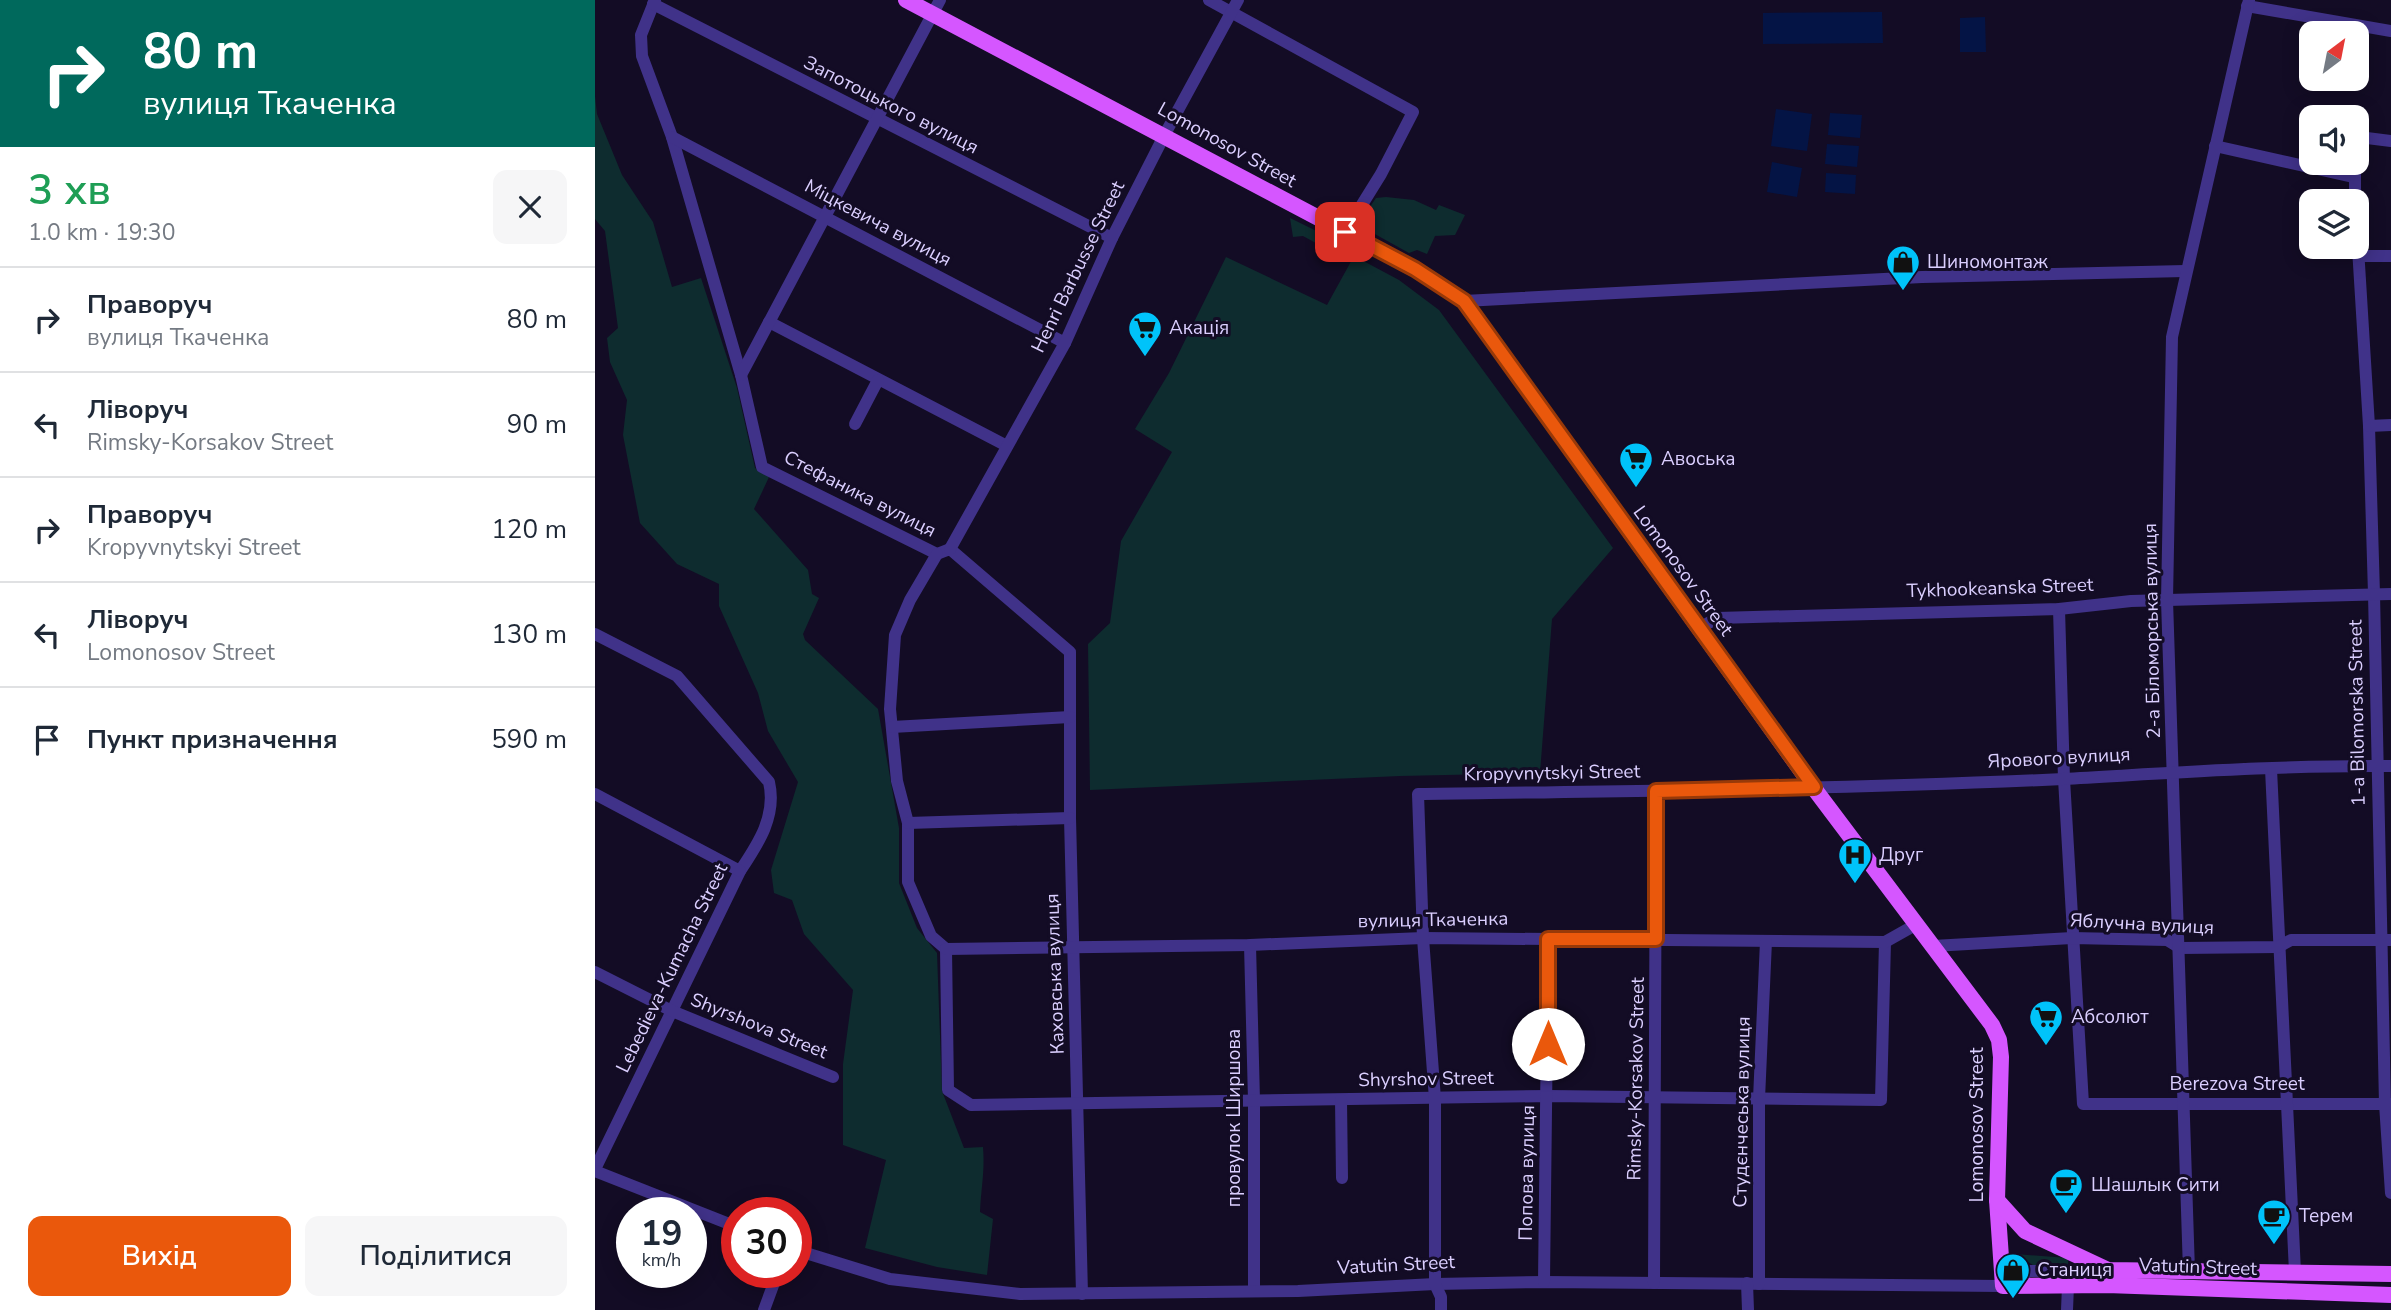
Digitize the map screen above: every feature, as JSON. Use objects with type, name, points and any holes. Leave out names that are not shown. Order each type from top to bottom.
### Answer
[{"type":"main road","name":"Lomonosov Street","points":[[906,0],[936,7],[1415,269],[1464,301],[1698,629],[1982,1010],[1999,1040],[2001,1081],[1997,1200],[2003,1286]]},
{"type":"main road","points":[[1997,1200],[2025,1231],[2108,1270]]},
{"type":"main road","name":"Vatutin Street","points":[[2108,1270],[2391,1274]]},
{"type":"main road","name":"Vatutin Street","points":[[2003,1286],[2391,1294]]},
{"type":"street","points":[[1209,0],[1236,6],[1412,112],[1381,174],[1345,232]]},
{"type":"street","points":[[654,2],[641,35],[642,56],[672,137],[741,375]]},
{"type":"street","name":"Запотоцького вулиця","points":[[654,2],[878,121],[1112,239]]},
{"type":"street","points":[[2248,3],[2391,31]]},
{"type":"street","name":"2-а Біломорська вулиця","points":[[2189,1270],[2167,600],[2172,337],[2248,3]]},
{"type":"street","name":"Henri Barbusse Street","points":[[950,549],[1065,343],[1112,239],[1165,134],[1236,6]]},
{"type":"street","points":[[741,375],[878,121],[936,7]]},
{"type":"street","name":"Міцкевича вулиця","points":[[672,137],[1065,343]]},
{"type":"street","points":[[2369,143],[2391,141]]},
{"type":"street","points":[[2215,146],[2353,177],[2354,189]]},
{"type":"street","points":[[2369,256],[2391,256]]},
{"type":"street","name":"1-a Bilomorska Street","points":[[2359,259],[2369,426],[2377,766],[2386,940],[2391,1194]]},
{"type":"street","points":[[1464,301],[1907,278],[2185,271]]},
{"type":"street","points":[[769,322],[1007,446]]},
{"type":"street","name":"Стефаника вулиця","points":[[741,375],[762,467],[937,554],[950,549],[1070,652]]},
{"type":"street","points":[[855,424],[878,380]]},
{"type":"street","points":[[2369,426],[2391,425]]},
{"type":"street","points":[[937,554],[910,600],[895,635],[892,727],[897,781],[908,823],[908,883],[931,936],[946,949]]},
{"type":"street","name":"Tykhookeanska Street","points":[[1698,629],[1717,618],[1938,610],[2059,609],[2167,600],[2391,594]]},
{"type":"street","points":[[2059,609],[2064,779],[2073,938]]},
{"type":"street","name":"Lebedieva-Kumacha Street","points":[[595,635],[677,676],[769,782],[772,810],[759,842],[740,871],[595,1170]]},
{"type":"street","name":"Каховська вулиця","points":[[1070,652],[1070,818],[1082,1294]]},
{"type":"street","points":[[892,727],[1070,717]]},
{"type":"street","name":"Ярового вулиця","points":[[1814,787],[2064,779],[2174,771],[2391,766]]},
{"type":"street","points":[[2271,769],[2284,1104],[2295,1272]]},
{"type":"street","name":"Kropyvnytskyi Street","points":[[1423,938],[1418,793],[1814,787]]},
{"type":"street","name":"Rimsky-Korsakov Street","points":[[1654,1283],[1656,791]]},
{"type":"street","points":[[595,794],[740,871]]},
{"type":"street","points":[[908,823],[1070,818]]},
{"type":"street","name":"вулиця Ткаченка","points":[[946,949],[1250,945],[1423,938],[1885,942],[1917,924]]},
{"type":"street","points":[[1423,938],[1435,1099],[1435,1284],[1441,1297],[1441,1310]]},
{"type":"street","name":"Яблучна вулиця","points":[[1933,946],[2073,938],[2168,940],[2180,948],[2278,947],[2291,940],[2386,940]]},
{"type":"street","name":"Berezova Street","points":[[2073,938],[2083,1104],[2388,1104]]},
{"type":"street","name":"Попова вулиця","points":[[1544,1282],[1548,939]]},
{"type":"street","name":"Студєнчеська вулиця","points":[[1748,1310],[1753,1284],[1766,941]]},
{"type":"street","name":"Shyrshov Street","points":[[946,949],[948,1090],[971,1105],[1079,1101],[1548,1096],[1881,1100],[1885,942]]},
{"type":"street","name":"провулок Ширшова","points":[[1250,945],[1254,1100],[1254,1291]]},
{"type":"street","name":"Shyrshova Street","points":[[595,971],[672,1011],[833,1077]]},
{"type":"street","points":[[1342,1100],[1342,1178]]},
{"type":"street","points":[[595,1170],[721,1221]]},
{"type":"street","name":"Vatutin Street","points":[[812,1255],[890,1279],[941,1287],[1020,1294],[1254,1291],[1544,1282],[2003,1286],[2029,1271],[2108,1270]]},
{"type":"street","points":[[2067,1310],[2068,1286]]},
{"type":"street","points":[[764,1310],[772,1288]]},
{"type":"green space","points":[[595,96],[597,114],[622,175],[653,222],[672,287],[701,278],[737,388],[755,468],[769,477],[754,509],[808,570],[812,594],[819,598],[803,634],[805,640],[878,709],[899,828],[899,883],[917,928],[937,953],[942,1091],[964,1148],[983,1147],[980,1212],[993,1219],[987,1275],[937,1267],[865,1248],[886,1160],[843,1145],[843,1064],[853,990],[804,934],[792,900],[774,893],[771,870],[798,782],[768,731],[758,693],[719,606],[719,584],[677,564],[640,523],[623,435],[627,400],[610,362],[607,338],[618,328],[605,231],[595,219]]},
{"type":"green space","points":[[1376,198],[1414,200],[1436,210],[1439,205],[1465,215],[1455,235],[1435,236],[1427,254],[1417,250],[1409,253],[1364,228],[1363,217]]},
{"type":"green space","points":[[1290,218],[1341,243],[1338,254],[1328,256],[1325,248],[1303,236],[1293,237]]},
{"type":"green space","points":[[1354,256],[1399,280],[1439,310],[1613,548],[1552,619],[1540,773],[1400,776],[1090,790],[1088,644],[1110,623],[1121,541],[1172,452],[1135,429],[1169,373],[1226,257],[1327,305]]},
{"type":"green space","points":[[2015,1254],[2068,1258],[2068,1266],[2033,1265]]},
{"type":"shaded area","points":[[1882,12],[1883,43],[1763,44],[1763,13]]},
{"type":"shaded area","points":[[1985,17],[1986,52],[1960,52],[1960,18]]},
{"type":"shaded area","points":[[1776,109],[1812,114],[1807,151],[1771,146]]},
{"type":"shaded area","points":[[1830,113],[1862,115],[1860,138],[1828,135]]},
{"type":"shaded area","points":[[1827,144],[1859,146],[1857,167],[1825,164]]},
{"type":"shaded area","points":[[1772,162],[1802,168],[1797,197],[1767,192]]},
{"type":"shaded area","points":[[1826,173],[1856,175],[1855,194],[1825,192]]},
{"type":"place","name":"Шиномонтаж","points":[[1903,292]]},
{"type":"place","name":"Акація","points":[[1145,358]]},
{"type":"place","name":"Авоська","points":[[1636,489]]},
{"type":"place","name":"Друг","points":[[1855,885]]},
{"type":"place","name":"Абсолют","points":[[2046,1047]]},
{"type":"place","name":"Шашлык Сити","points":[[2066,1215]]},
{"type":"place","name":"Терем","points":[[2274,1246]]},
{"type":"place","name":"Станиця","points":[[2013,1300]]},
{"type":"route","points":[[1345,232],[1415,269],[1464,301],[1814,787],[1656,791],[1656,939],[1548,939],[1548,1044]]}]
